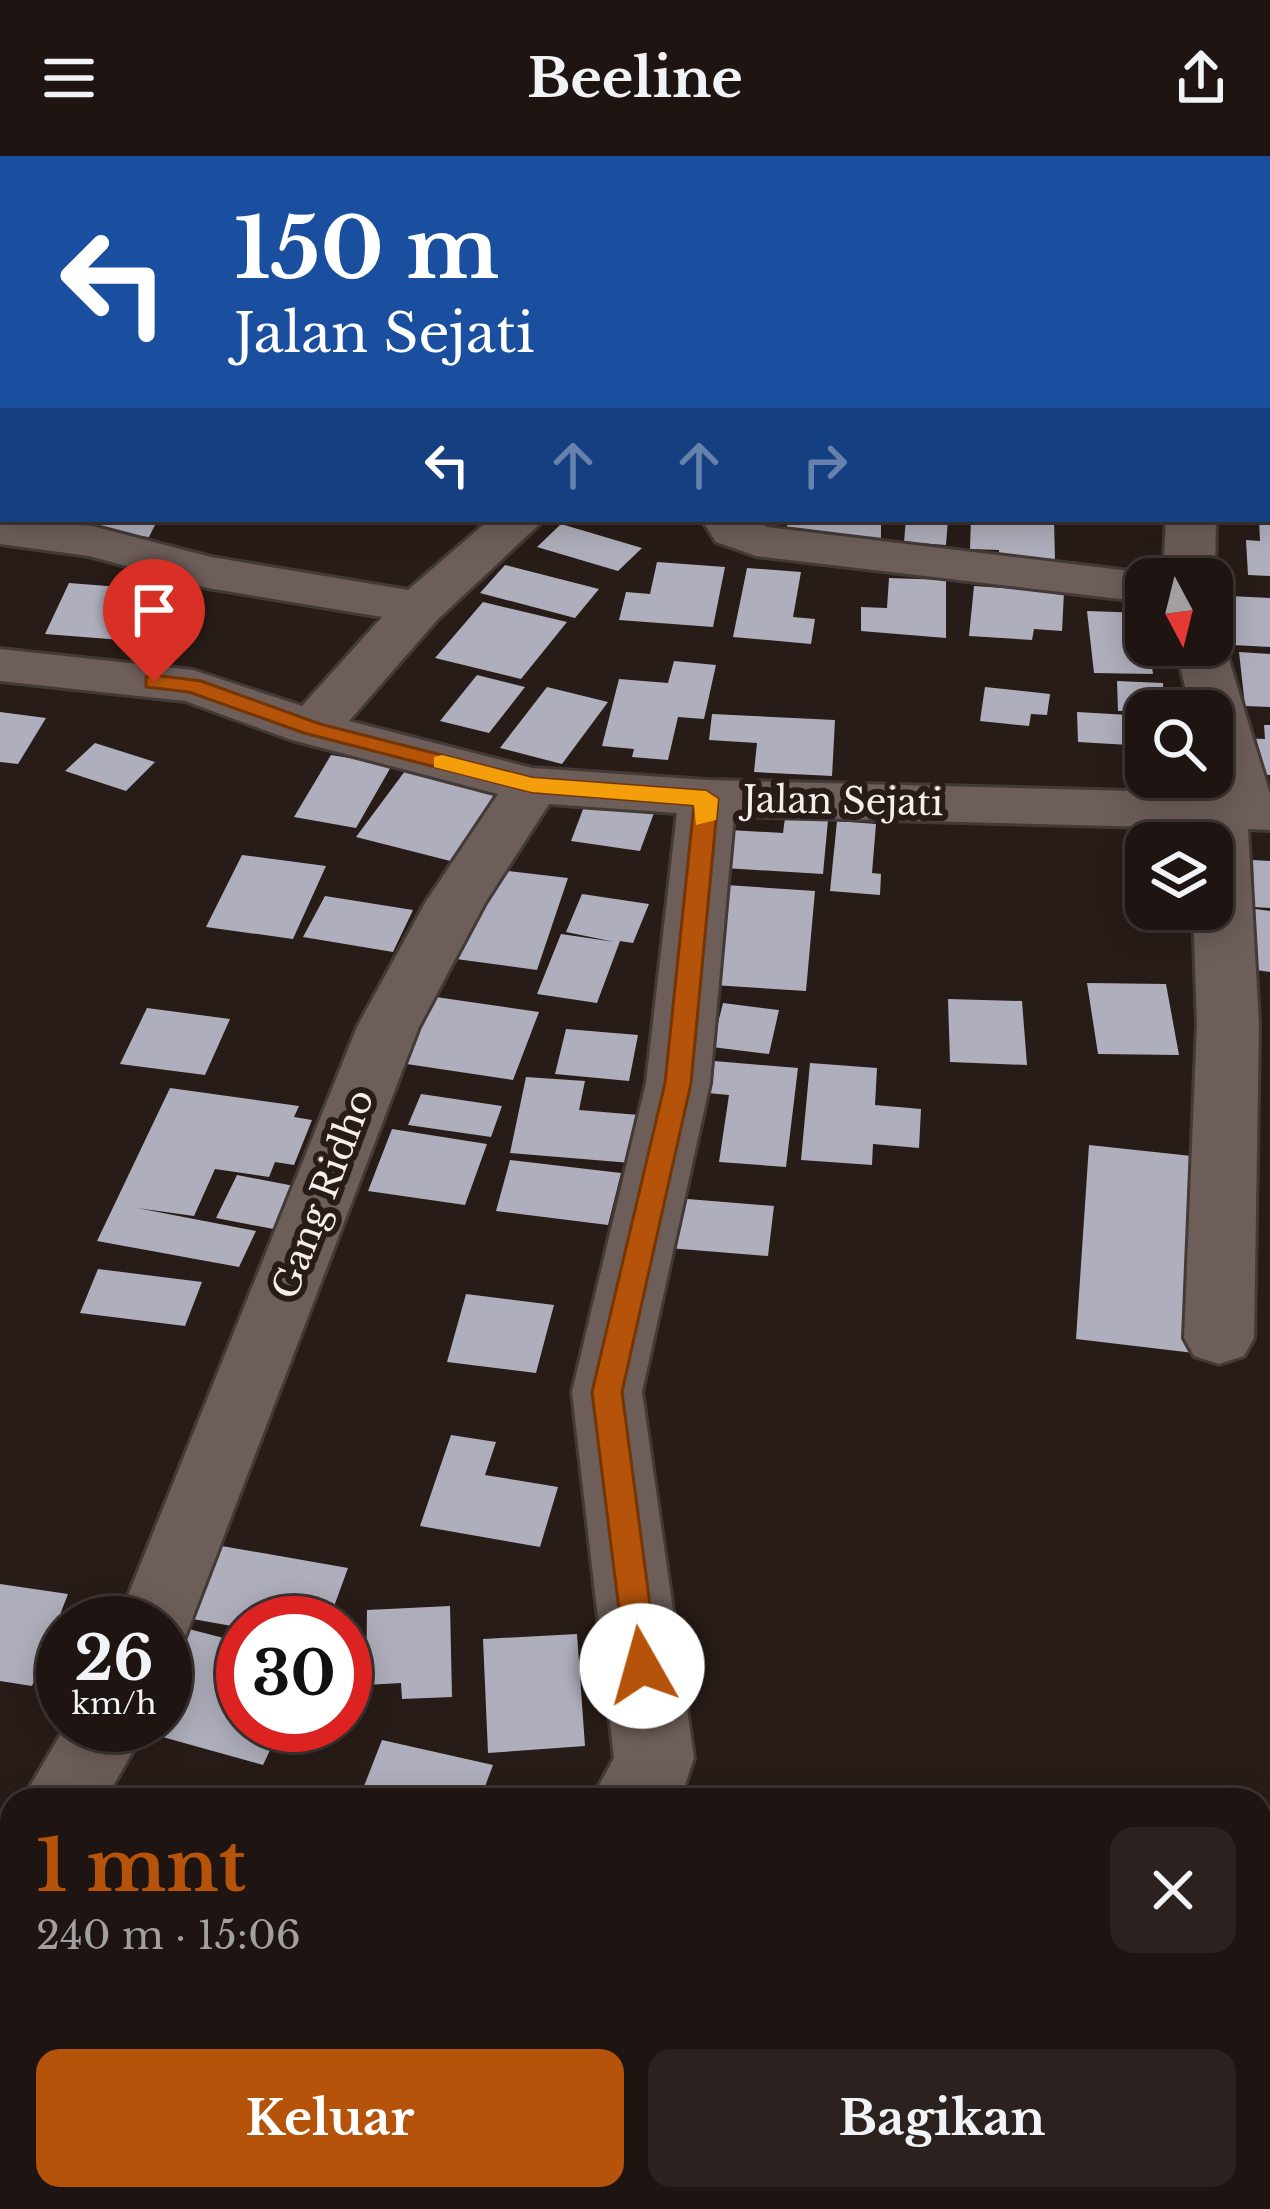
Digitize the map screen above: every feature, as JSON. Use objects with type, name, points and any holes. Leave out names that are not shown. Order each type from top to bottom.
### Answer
[{"type":"street","points":[[312,728],[419,608],[517,522]]},
{"type":"street","points":[[728,522],[734,531],[756,541],[1125,584]]},
{"type":"street","points":[[1190,558],[1191,522]]},
{"type":"street","points":[[0,529],[92,541],[208,572],[419,608]]},
{"type":"street","name":"Jalan Sejati","points":[[0,665],[193,686],[312,728],[532,785],[706,799],[1244,811]]},
{"type":"street","points":[[1207,666],[1244,811],[1228,1024],[1219,1338]]},
{"type":"street","name":"Gang Ridho","points":[[166,1596],[388,1027],[455,903],[532,785]]},
{"type":"street","points":[[645,1788],[654,1758],[607,1392],[678,1083],[706,799]]},
{"type":"street","points":[[70,1788],[92,1752]]},
{"type":"building","points":[[84,522],[156,522],[149,537],[79,531]]},
{"type":"building","points":[[787,522],[881,522],[881,541],[787,539]]},
{"type":"building","points":[[906,522],[948,522],[946,545],[904,542]]},
{"type":"building","points":[[971,522],[1054,522],[1055,561],[999,558],[999,550],[970,549]]},
{"type":"building","points":[[1259,522],[1270,522],[1270,576],[1248,575],[1246,540],[1260,541]]},
{"type":"building","points":[[561,524],[642,548],[618,571],[537,547]]},
{"type":"building","points":[[657,562],[725,567],[713,627],[619,620],[626,592],[650,594]]},
{"type":"building","points":[[505,565],[599,589],[575,618],[480,593]]},
{"type":"building","points":[[747,568],[801,572],[793,617],[815,619],[811,644],[733,637]]},
{"type":"building","points":[[889,578],[946,580],[946,638],[861,631],[861,607],[887,608]]},
{"type":"building","points":[[69,583],[158,590],[135,641],[45,634]]},
{"type":"building","points":[[974,586],[1064,592],[1062,631],[1034,629],[1032,640],[969,636]]},
{"type":"building","points":[[1233,596],[1270,598],[1270,647],[1233,645]]},
{"type":"building","points":[[483,602],[567,622],[521,679],[435,658]]},
{"type":"building","points":[[1087,611],[1125,612],[1125,666],[1152,666],[1153,674],[1094,673]]},
{"type":"building","points":[[1239,652],[1270,654],[1270,707],[1245,706]]},
{"type":"building","points":[[674,661],[716,665],[704,719],[678,717],[668,760],[632,757],[634,749],[602,746],[619,679],[668,683]]},
{"type":"building","points":[[477,675],[525,687],[489,733],[440,721]]},
{"type":"building","points":[[1117,681],[1163,683],[1163,690],[1125,690],[1125,711],[1118,711]]},
{"type":"building","points":[[547,687],[608,702],[562,764],[500,748]]},
{"type":"building","points":[[985,687],[1050,694],[1047,715],[1031,714],[1029,726],[980,721]]},
{"type":"building","points":[[0,712],[46,718],[18,764],[0,762]]},
{"type":"building","points":[[1077,712],[1125,715],[1125,745],[1078,742]]},
{"type":"building","points":[[712,714],[835,720],[832,776],[754,772],[757,743],[709,740]]},
{"type":"building","points":[[1264,725],[1270,725],[1270,775],[1243,774],[1241,738],[1265,739]]},
{"type":"building","points":[[95,743],[155,762],[126,791],[65,771]]},
{"type":"building","points":[[331,755],[392,765],[356,828],[294,817]]},
{"type":"building","points":[[405,771],[513,797],[466,865],[356,837]]},
{"type":"building","points":[[585,804],[654,813],[640,851],[571,841]]},
{"type":"building","points":[[785,818],[828,820],[823,874],[724,868],[729,830],[783,833]]},
{"type":"building","points":[[837,821],[876,824],[872,873],[881,874],[880,895],[830,891]]},
{"type":"building","points":[[242,855],[326,866],[293,939],[206,927]]},
{"type":"building","points":[[1253,860],[1270,861],[1270,908],[1254,907]]},
{"type":"building","points":[[490,869],[568,878],[537,970],[456,959]]},
{"type":"building","points":[[726,885],[815,891],[806,991],[713,985]]},
{"type":"building","points":[[582,894],[649,904],[633,943],[620,941],[597,1003],[537,994],[561,934],[615,942],[566,932]]},
{"type":"building","points":[[325,896],[413,910],[393,952],[303,937]]},
{"type":"building","points":[[1240,907],[1270,911],[1270,972],[1235,967]]},
{"type":"building","points":[[1087,983],[1166,984],[1179,1055],[1098,1054]]},
{"type":"building","points":[[429,996],[539,1012],[513,1080],[400,1063]]},
{"type":"building","points":[[948,999],[1022,1001],[1027,1065],[950,1062]]},
{"type":"building","points":[[723,1003],[779,1010],[769,1054],[712,1047]]},
{"type":"building","points":[[147,1008],[230,1019],[205,1075],[120,1064]]},
{"type":"building","points":[[566,1029],[638,1035],[629,1081],[555,1074]]},
{"type":"building","points":[[691,1059],[798,1068],[786,1167],[719,1162],[729,1095],[686,1091]]},
{"type":"building","points":[[810,1063],[877,1068],[875,1105],[921,1109],[919,1148],[873,1144],[872,1165],[801,1160]]},
{"type":"building","points":[[526,1077],[585,1081],[579,1110],[639,1115],[631,1163],[510,1153]]},
{"type":"building","points":[[170,1088],[299,1106],[294,1117],[312,1120],[294,1165],[275,1162],[269,1177],[215,1169],[194,1216],[137,1208],[256,1231],[239,1267],[97,1241]]},
{"type":"building","points":[[421,1094],[502,1106],[491,1137],[408,1125]]},
{"type":"building","points":[[392,1129],[487,1144],[465,1205],[368,1191]]},
{"type":"building","points":[[1089,1145],[1201,1157],[1194,1353],[1076,1339]]},
{"type":"building","points":[[510,1160],[621,1173],[608,1225],[496,1211]]},
{"type":"building","points":[[237,1175],[305,1188],[284,1231],[216,1218]]},
{"type":"building","points":[[675,1198],[774,1206],[768,1256],[668,1248]]},
{"type":"building","points":[[98,1269],[202,1282],[185,1326],[80,1313]]},
{"type":"building","points":[[466,1294],[554,1305],[536,1373],[447,1362]]},
{"type":"building","points":[[451,1435],[496,1442],[485,1475],[558,1487],[540,1547],[420,1526]]},
{"type":"building","points":[[216,1545],[348,1568],[338,1596],[216,1596],[216,1623],[192,1619],[192,1605]]},
{"type":"building","points":[[0,1584],[68,1594],[36,1596],[32,1686],[0,1681]]},
{"type":"building","points":[[450,1606],[452,1697],[402,1699],[401,1683],[372,1685],[372,1610]]},
{"type":"building","points":[[192,1630],[216,1636],[216,1752],[192,1745]]},
{"type":"building","points":[[577,1634],[585,1746],[488,1753],[483,1639]]},
{"type":"building","points":[[382,1740],[493,1765],[484,1788],[363,1788]]},
{"type":"building","points":[[216,1752],[269,1752],[263,1765]]},
{"type":"slow traffic","points":[[442,762],[532,785],[706,799],[704,820]]},
{"type":"route","points":[[154,682],[193,686],[312,728],[532,785],[706,799],[678,1083],[607,1392],[642,1666]]}]
